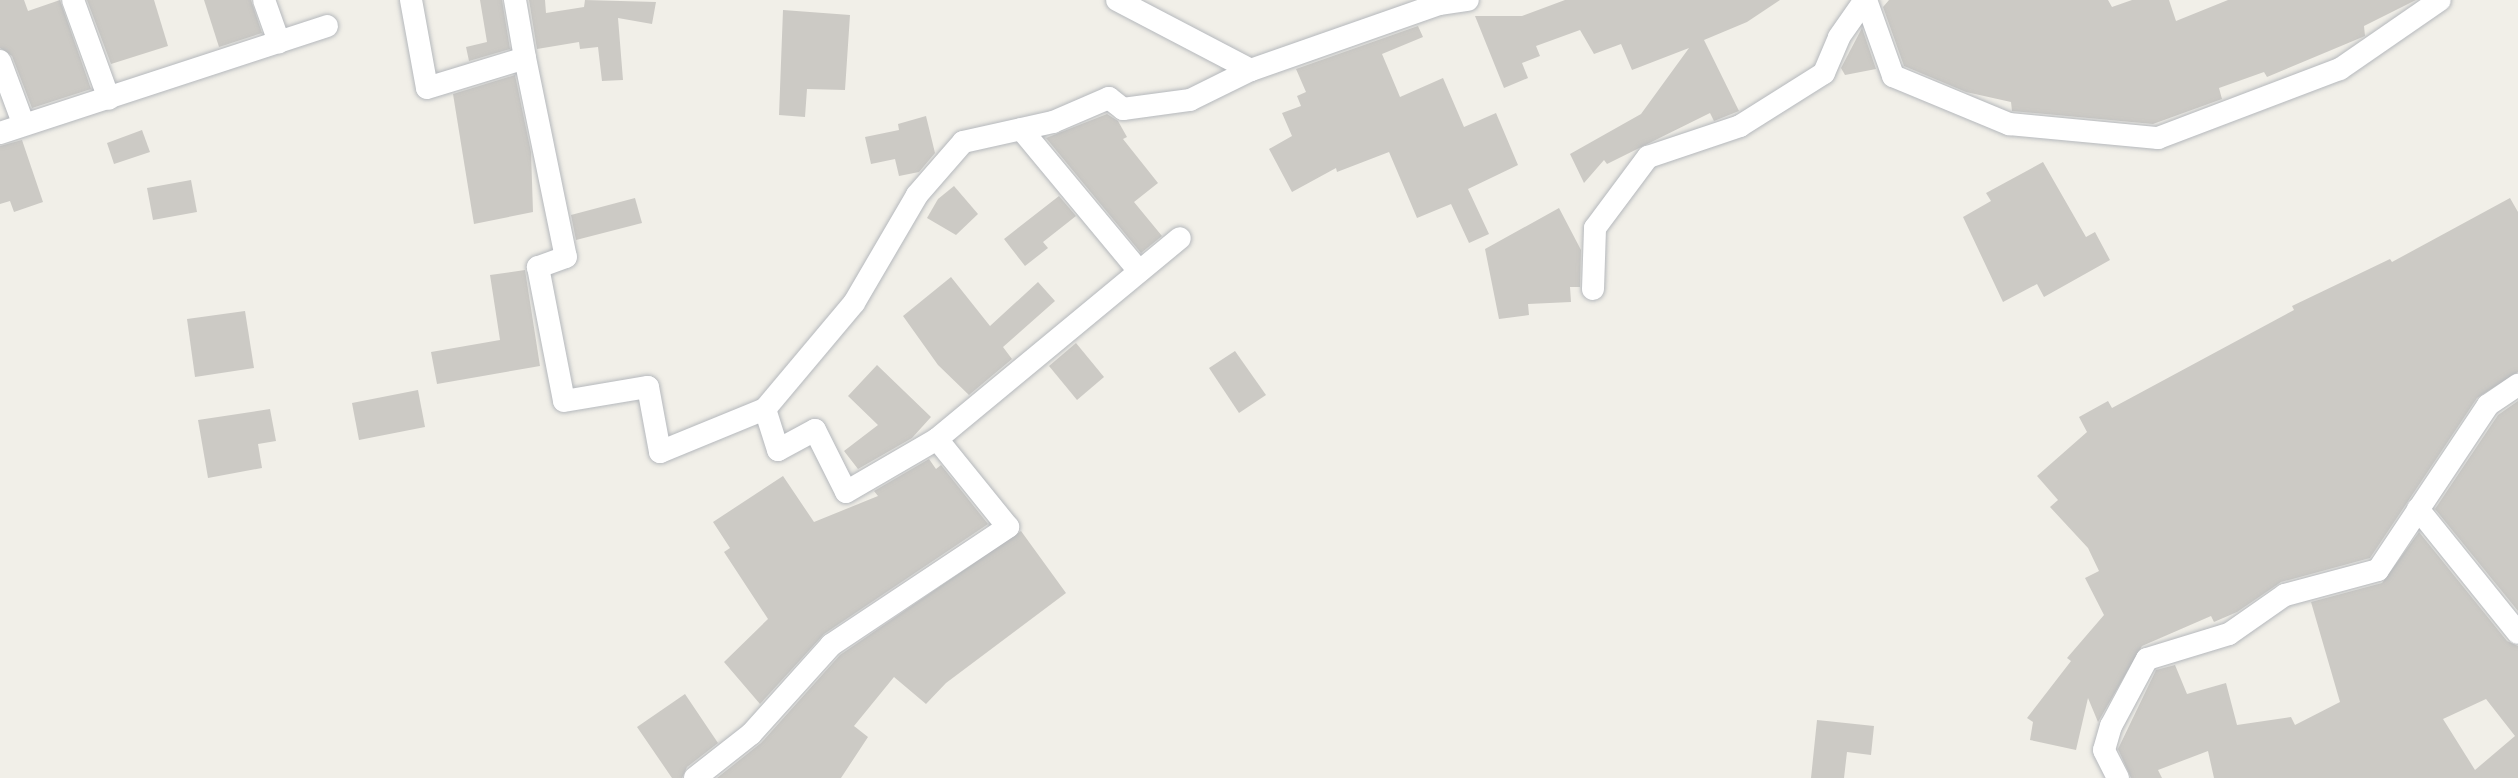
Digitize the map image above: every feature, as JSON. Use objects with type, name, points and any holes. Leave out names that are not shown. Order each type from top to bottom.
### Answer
[{"type":"street","points":[[74,0],[109,99]]},
{"type":"street","points":[[264,0],[279,42]]},
{"type":"street","points":[[411,0],[427,88],[525,58]]},
{"type":"street","points":[[514,0],[566,257],[538,267],[564,401],[648,387],[660,452],[765,409],[854,303],[917,195],[963,142],[1053,122],[1109,99],[1123,109],[1190,100],[1251,70],[1439,4],[1468,0]]},
{"type":"street","points":[[1118,0],[1251,70]]},
{"type":"street","points":[[1593,290],[1595,228],[1648,157],[1740,126],[1824,73],[1839,37],[1871,3],[1893,76],[2008,124],[2158,138],[2340,69],[2440,0]]},
{"type":"street","points":[[0,133],[23,123],[109,99],[327,26]]},
{"type":"street","points":[[0,61],[23,123]]},
{"type":"street","points":[[1021,129],[1139,271]]},
{"type":"street","points":[[765,409],[778,450],[815,430],[846,492],[937,439],[1180,238]]},
{"type":"street","points":[[2118,778],[2104,750],[2111,726],[2147,659],[2229,634],[2285,595],[2378,570],[2488,405],[2518,385]]},
{"type":"street","points":[[695,778],[751,734],[831,645],[1008,527],[937,439]]},
{"type":"street","points":[[2418,509],[2518,633]]},
{"type":"building","points":[[0,0],[24,0],[28,11],[60,0],[91,89],[32,108],[12,56],[0,48]]},
{"type":"building","points":[[87,0],[154,0],[168,46],[111,64]]},
{"type":"building","points":[[204,0],[251,0],[262,33],[219,47]]},
{"type":"building","points":[[480,0],[502,0],[510,49],[469,61],[466,47],[487,42]]},
{"type":"building","points":[[529,0],[545,0],[546,13],[584,7],[585,0],[656,2],[652,24],[618,18],[623,80],[602,81],[598,47],[580,49],[579,42],[537,49]]},
{"type":"building","points":[[1565,0],[1780,0],[1747,22],[1704,40],[1739,111],[1714,121],[1710,113],[1607,164],[1604,160],[1584,183],[1570,154],[1641,114],[1689,48],[1632,70],[1621,44],[1594,54],[1580,30],[1536,46],[1540,56],[1522,63],[1528,78],[1504,88],[1475,16],[1522,16]]},
{"type":"building","points":[[1889,0],[2108,0],[2112,7],[2132,0],[2169,0],[2176,21],[2228,0],[2416,0],[2364,26],[2365,36],[2267,77],[2264,72],[2219,88],[2222,99],[2153,124],[2012,111],[2011,102],[1966,92],[1904,66],[1883,7]]},
{"type":"building","points":[[783,10],[850,15],[845,90],[807,89],[805,117],[779,115]]},
{"type":"building","points":[[1418,26],[1423,37],[1382,54],[1400,97],[1443,78],[1464,127],[1496,113],[1518,165],[1468,189],[1489,234],[1469,243],[1451,204],[1417,218],[1389,152],[1337,172],[1336,168],[1292,192],[1269,149],[1292,136],[1282,113],[1301,106],[1297,96],[1306,92],[1296,69]]},
{"type":"building","points":[[1862,28],[1876,69],[1845,75],[1841,68]]},
{"type":"building","points":[[515,75],[531,152],[533,212],[474,224],[453,94]]},
{"type":"building","points":[[1107,114],[1118,121],[1127,137],[1123,139],[1158,183],[1134,202],[1162,236],[1141,253],[1046,138]]},
{"type":"building","points":[[926,116],[935,153],[919,172],[899,176],[895,159],[871,164],[865,137],[899,130],[898,124]]},
{"type":"building","points":[[142,130],[150,152],[114,164],[107,143]]},
{"type":"building","points":[[22,140],[43,202],[14,212],[10,201],[0,204],[0,146]]},
{"type":"building","points":[[2043,162],[2086,237],[2095,232],[2110,260],[2044,297],[2037,284],[2003,302],[1963,217],[1991,201],[1986,193]]},
{"type":"building","points":[[191,180],[197,212],[153,220],[147,188]]},
{"type":"building","points":[[954,186],[978,214],[956,235],[927,218],[938,199]]},
{"type":"building","points":[[1059,196],[1076,216],[1043,242],[1048,248],[1025,266],[1004,239]]},
{"type":"building","points":[[635,198],[642,223],[576,240],[571,215]]},
{"type":"building","points":[[2510,198],[2518,212],[2518,372],[2477,398],[2370,558],[2281,582],[2237,612],[2214,622],[2211,616],[2142,646],[2098,722],[2088,698],[2076,750],[2030,740],[2033,722],[2027,718],[2071,661],[2067,658],[2104,615],[2085,578],[2099,571],[2088,548],[2050,507],[2058,500],[2037,476],[2087,432],[2079,417],[2108,401],[2112,408],[2294,310],[2292,306],[2390,259],[2392,262]]},
{"type":"building","points":[[1559,208],[1581,250],[1580,287],[1570,287],[1571,302],[1528,304],[1529,315],[1499,319],[1485,249]]},
{"type":"building","points":[[525,270],[540,366],[437,384],[431,352],[500,340],[490,275]]},
{"type":"building","points":[[951,277],[990,326],[1038,282],[1055,301],[1003,347],[1012,359],[969,395],[938,365],[903,316]]},
{"type":"building","points":[[245,311],[254,368],[195,377],[187,319]]},
{"type":"building","points":[[1076,343],[1104,377],[1077,400],[1049,366]]},
{"type":"building","points":[[1235,351],[1266,395],[1239,413],[1209,368]]},
{"type":"building","points":[[877,365],[931,417],[912,438],[858,469],[844,451],[878,425],[848,396]]},
{"type":"building","points":[[418,390],[425,427],[359,440],[352,403]]},
{"type":"building","points":[[2518,401],[2518,611],[2435,509],[2498,415]]},
{"type":"building","points":[[270,409],[276,441],[258,444],[262,468],[208,478],[198,420]]},
{"type":"building","points":[[929,459],[936,469],[941,465],[988,524],[824,634],[760,704],[724,662],[768,619],[724,552],[730,548],[713,522],[783,476],[814,522],[878,496],[874,491]]},
{"type":"building","points":[[1021,531],[1066,593],[946,683],[926,704],[894,677],[854,726],[868,737],[841,778],[717,778],[761,743],[840,655]]},
{"type":"building","points":[[2419,532],[2507,641],[2518,646],[2518,778],[2214,778],[2208,751],[2158,770],[2162,778],[2131,778],[2118,749],[2156,670],[2175,665],[2187,694],[2226,683],[2237,725],[2291,717],[2295,725],[2340,702],[2311,602],[2382,583]],"holes":[[[2486,699],[2515,736],[2475,770],[2443,719]]]},
{"type":"building","points":[[685,694],[718,743],[687,767],[682,778],[672,778],[637,727]]},
{"type":"building","points":[[1817,720],[1874,726],[1871,755],[1847,752],[1844,778],[1811,778]]}]
